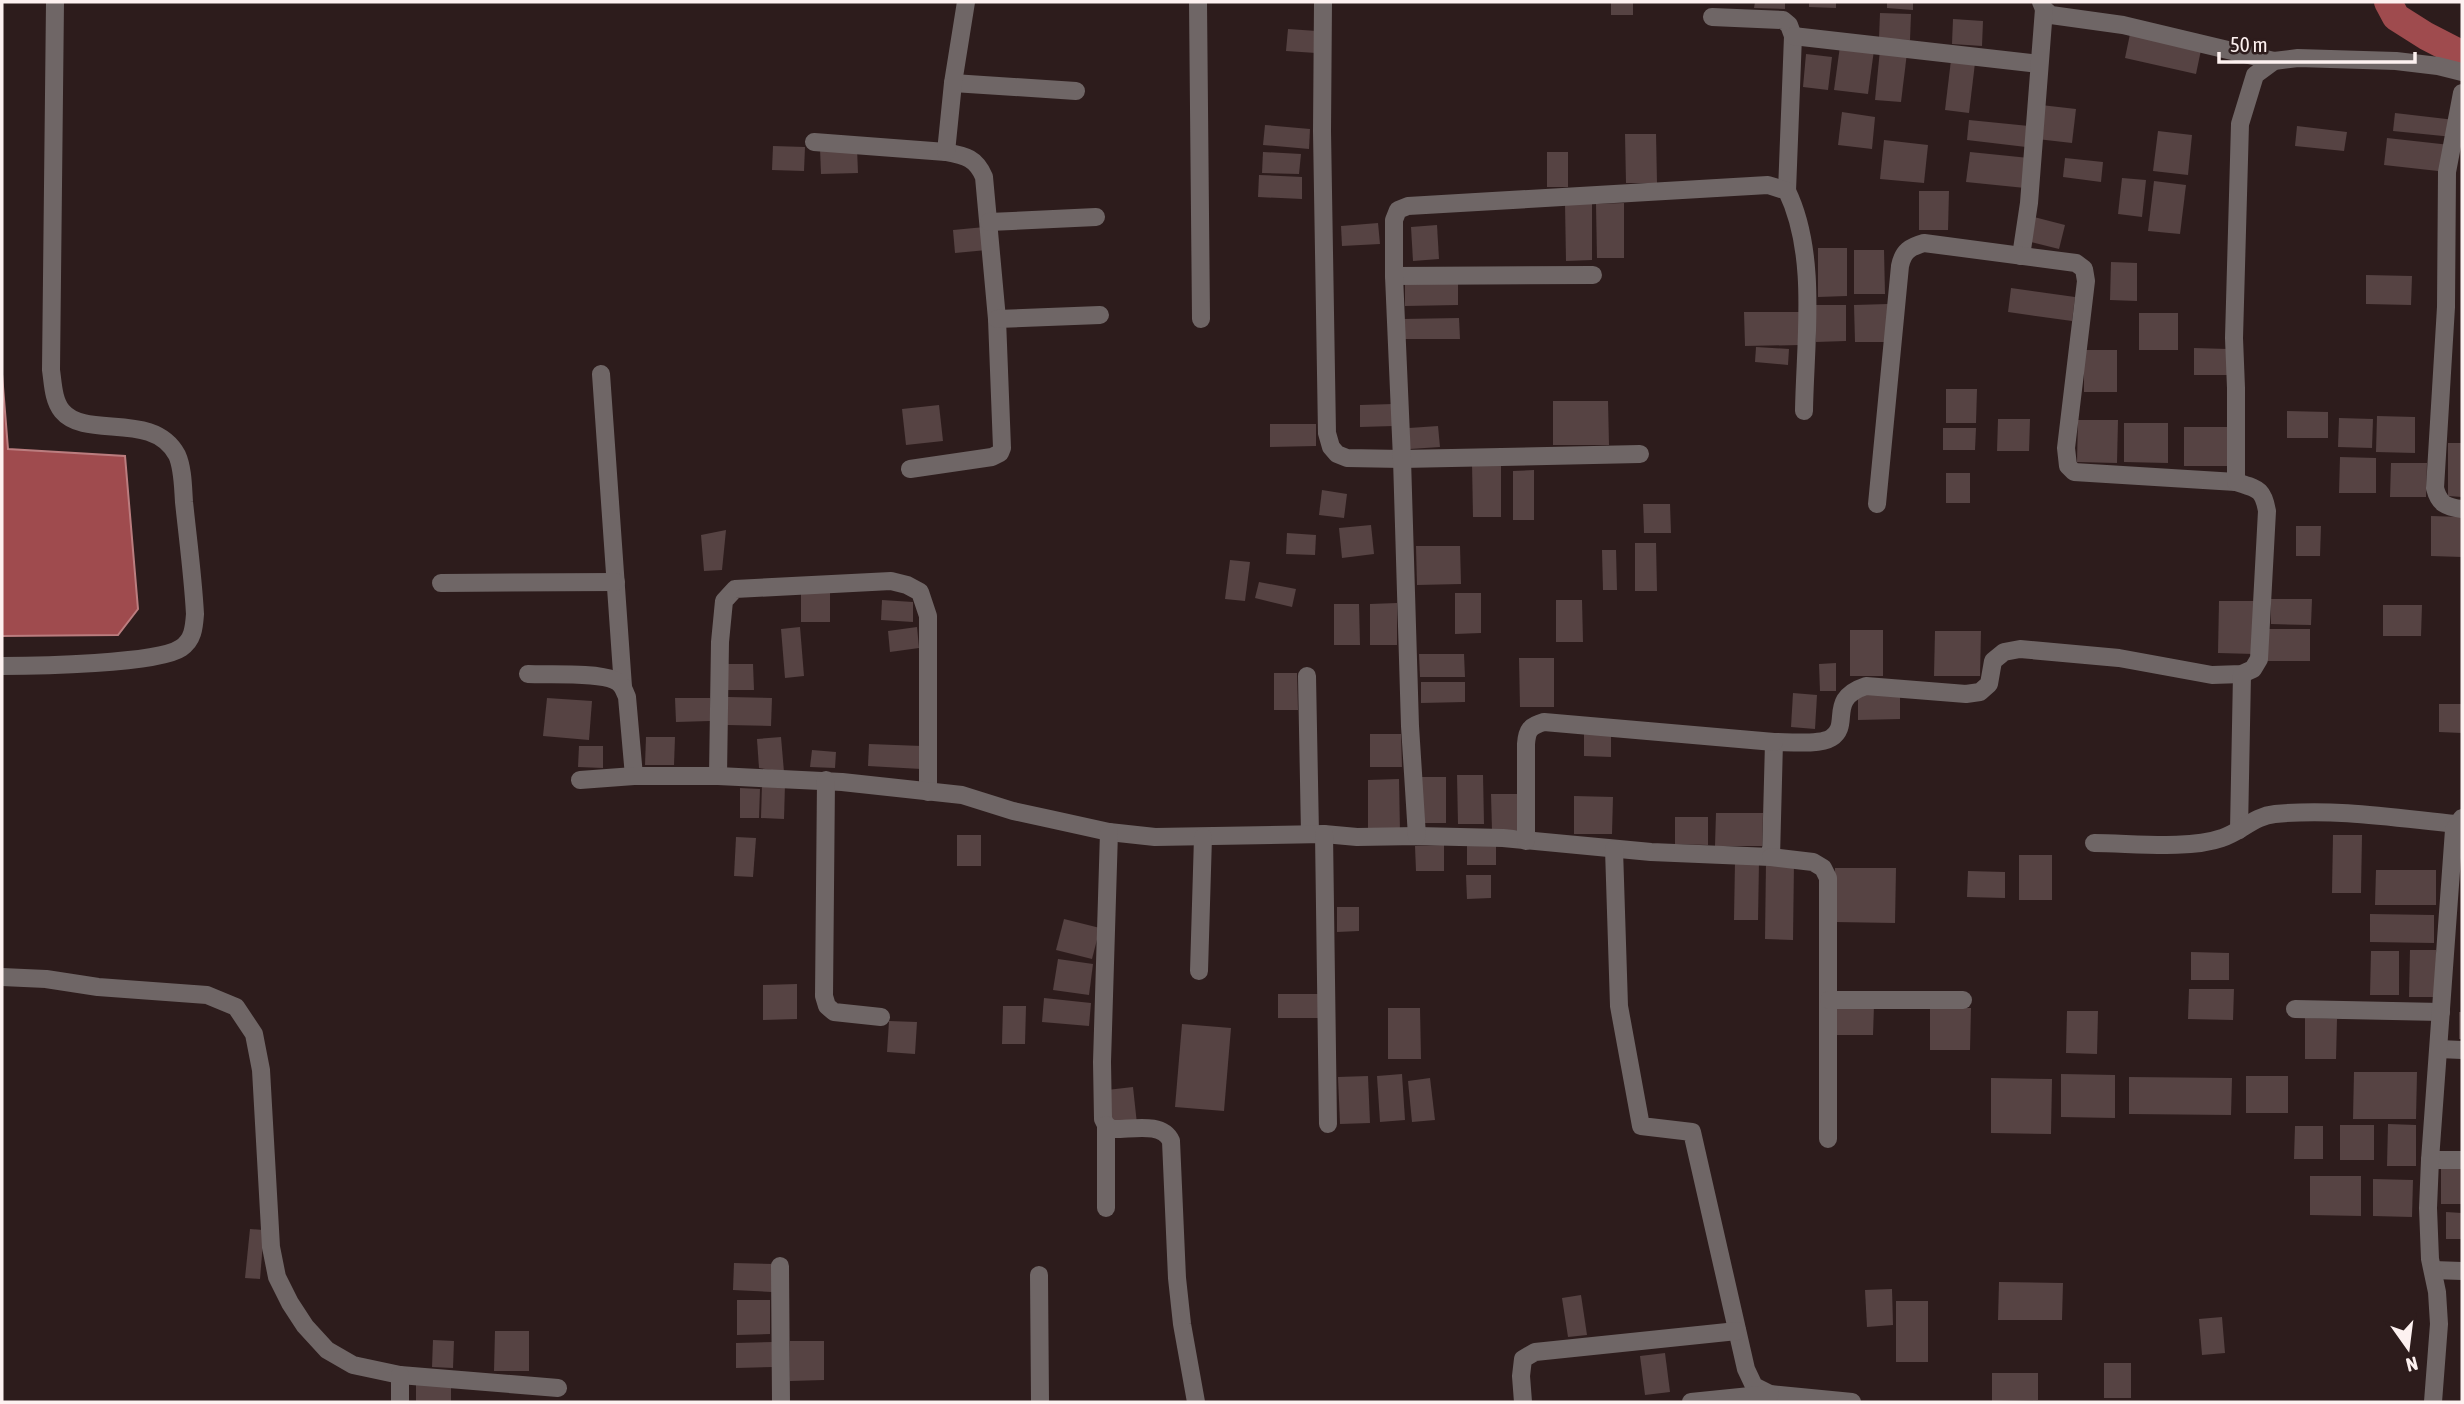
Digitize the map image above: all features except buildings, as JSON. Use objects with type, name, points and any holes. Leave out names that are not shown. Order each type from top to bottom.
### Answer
[{"type":"street","points":[[2,666],[150,657],[180,649],[193,634],[195,614],[182,478],[177,455],[159,435],[138,429],[76,421],[62,411],[54,393],[51,356],[55,2]]},
{"type":"street","points":[[946,152],[953,83],[966,2]]},
{"type":"street","points":[[1198,2],[1201,319]]},
{"type":"street","points":[[1322,2],[1327,433],[1331,447],[1348,458],[1640,454]]},
{"type":"street","points":[[2042,5],[2051,15],[2109,22],[2274,61],[2298,58],[2356,59],[2438,66],[2462,72]]},
{"type":"street","points":[[2021,256],[2029,203],[2042,5]]},
{"type":"street","points":[[1712,17],[1783,20],[1789,25],[1793,36],[1787,191],[1797,211],[1806,278],[1804,411]]},
{"type":"street","points":[[1793,36],[2039,64]]},
{"type":"street","points":[[2236,482],[2234,338],[2240,124],[2255,75],[2274,61]]},
{"type":"street","points":[[953,83],[1076,92]]},
{"type":"street","points":[[2462,93],[2447,172],[2446,307],[2435,488],[2438,500],[2447,507],[2462,509]]},
{"type":"street","points":[[814,142],[967,156],[978,163],[984,177],[997,320],[1003,439],[1000,453],[992,457],[910,468]]},
{"type":"street","points":[[1417,835],[1410,726],[1394,276],[1394,220],[1398,210],[1408,206],[1768,185],[1787,191]]},
{"type":"street","points":[[989,222],[1096,217]]},
{"type":"street","points":[[1526,841],[1527,732],[1534,725],[1544,722],[1774,741],[1819,742],[1831,738],[1837,730],[1844,700],[1852,691],[1866,686],[1966,694],[1980,692],[1989,684],[1993,662],[2004,652],[2020,649],[2119,658],[2212,675],[2242,674],[2253,669],[2259,659],[2267,511],[2264,496],[2258,489],[2236,482],[2074,472],[2068,466],[2066,448],[2087,281],[2084,270],[2076,263],[1924,243],[1911,247],[1902,255],[1877,504]]},
{"type":"street","points":[[1394,276],[1593,275]]},
{"type":"street","points":[[997,320],[1100,315]]},
{"type":"street","points":[[601,374],[623,687],[627,697],[634,776]]},
{"type":"street","points":[[718,776],[723,601],[735,589],[891,581],[920,592],[928,616],[928,792]]},
{"type":"street","points":[[440,583],[616,582]]},
{"type":"street","points":[[528,674],[603,677],[615,680],[623,687]]},
{"type":"street","points":[[2239,830],[2242,674]]},
{"type":"street","points":[[1307,676],[1317,834],[1328,1124]]},
{"type":"street","points":[[1771,857],[1774,741]]},
{"type":"street","points":[[580,780],[634,776],[826,780],[962,794],[1013,811],[1109,832],[1155,837],[1417,835],[1771,857],[1813,862],[1823,867],[1828,878],[1828,1139]]},
{"type":"street","points":[[826,780],[824,996],[827,1006],[834,1012],[881,1017]]},
{"type":"street","points":[[2094,843],[2196,844],[2223,838],[2253,820],[2272,814],[2359,814],[2459,821],[2430,1160],[2428,1208],[2439,1324],[2433,1402]]},
{"type":"street","points":[[1106,1208],[1106,1125],[1103,1119],[1102,1062],[1109,832]]},
{"type":"street","points":[[1199,971],[1203,837]]},
{"type":"street","points":[[1614,849],[1619,1006],[1641,1126],[1692,1132],[1746,1369],[1754,1386],[1770,1394]]},
{"type":"street","points":[[2,978],[46,979],[99,987],[207,995],[236,1007],[254,1034],[261,1070],[271,1247],[277,1277],[305,1325],[327,1350],[353,1365],[400,1375],[558,1388]]},
{"type":"street","points":[[1829,1000],[1963,1000]]},
{"type":"street","points":[[2295,1009],[2441,1012]]},
{"type":"street","points":[[2439,1049],[2462,1050]]},
{"type":"street","points":[[1106,1125],[1122,1130],[1159,1129],[1167,1133],[1171,1140],[1177,1278],[1196,1402]]},
{"type":"street","points":[[2430,1160],[2462,1160]]},
{"type":"street","points":[[780,1266],[781,1402]]},
{"type":"street","points":[[2432,1270],[2462,1271]]},
{"type":"street","points":[[1038,1275],[1040,1402]]},
{"type":"street","points":[[1523,1402],[1523,1359],[1535,1352],[1737,1331]]},
{"type":"street","points":[[400,1375],[400,1402]]},
{"type":"street","points":[[1691,1402],[1770,1394],[1852,1402]]},
{"type":"shaded area","points":[[2,374],[8,449],[125,456],[138,609],[118,635],[2,636]]},
{"type":"waterway","points":[[2388,2],[2396,17],[2462,57]]}]
